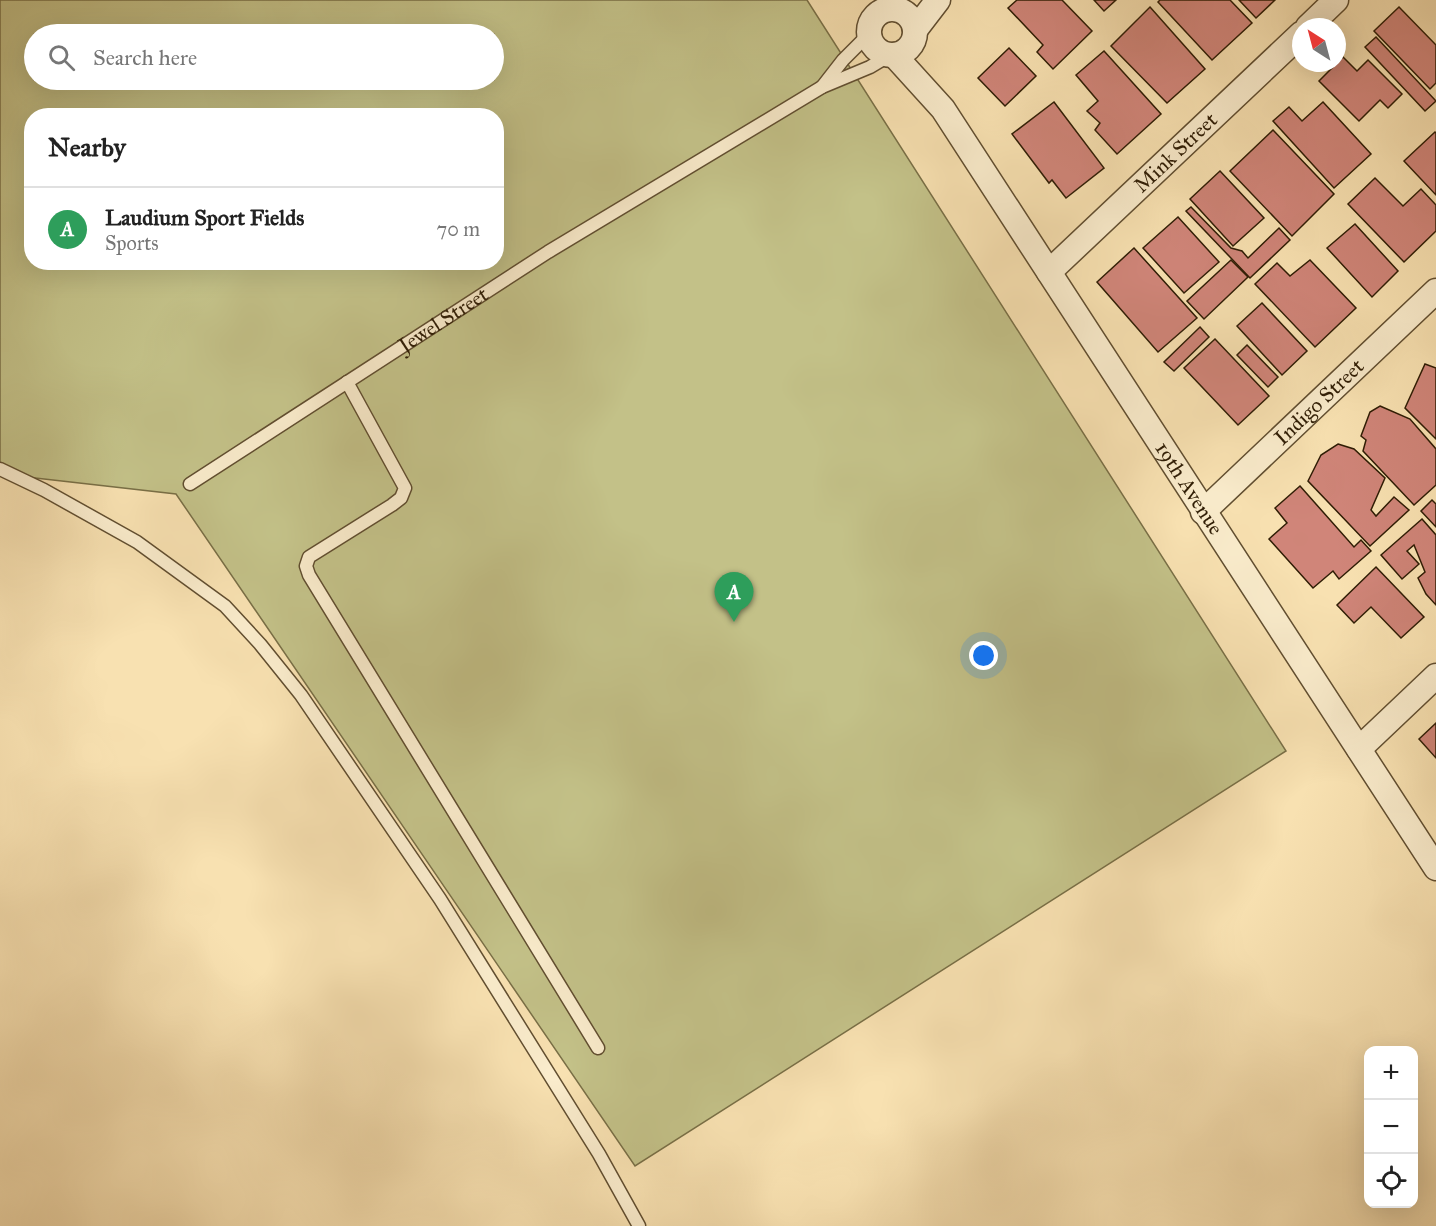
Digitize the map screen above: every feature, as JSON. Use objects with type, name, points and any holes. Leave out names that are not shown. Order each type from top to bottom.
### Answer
[{"type":"street","points":[[915,34],[913,22],[898,5],[868,18],[872,44],[880,51],[892,55],[903,52],[938,0]]},
{"type":"street","points":[[1317,18],[1336,0]]},
{"type":"street","name":"19th Avenue","points":[[915,34],[943,109]]},
{"type":"street","name":"Mink Street","points":[[1050,272],[1292,43]]},
{"type":"street","name":"19th Avenue","points":[[892,55],[943,109],[1436,868]]},
{"type":"street","name":"Indigo Street","points":[[1203,512],[1436,291]]},
{"type":"street","points":[[1359,749],[1436,675]]},
{"type":"lane","name":"Jewel Street","points":[[822,87],[868,18]]},
{"type":"lane","name":"Jewel Street","points":[[190,484],[548,252],[822,87],[892,55]]},
{"type":"lane","points":[[347,382],[405,488],[401,498],[392,505],[309,557],[306,566],[309,575],[598,1048]]},
{"type":"lane","points":[[0,469],[44,490],[137,542],[225,606],[260,644],[308,705],[440,899],[599,1155],[639,1226]]},
{"type":"shaded area","points":[[0,0],[807,0],[1286,751],[635,1166],[176,494],[0,474]]},
{"type":"building","points":[[1017,0],[1062,0],[1092,31],[1053,69],[1037,52],[1043,45],[1008,8]]},
{"type":"building","points":[[1094,0],[1116,0],[1104,11]]},
{"type":"building","points":[[1160,0],[1230,0],[1252,23],[1212,60],[1158,2]]},
{"type":"building","points":[[1239,0],[1275,0],[1256,18]]},
{"type":"building","points":[[1150,7],[1205,69],[1167,103],[1111,46]]},
{"type":"building","points":[[1399,7],[1436,45],[1436,83],[1430,89],[1374,31]]},
{"type":"building","points":[[1376,37],[1436,101],[1425,111],[1365,47]]},
{"type":"building","points":[[1009,48],[1036,76],[1005,106],[978,78]]},
{"type":"building","points":[[1104,51],[1161,114],[1117,154],[1095,130],[1100,123],[1087,111],[1098,101],[1076,75]]},
{"type":"building","points":[[1346,60],[1357,71],[1368,60],[1402,94],[1388,108],[1380,100],[1359,121],[1319,81],[1328,72],[1346,72]]},
{"type":"building","points":[[1054,102],[1104,168],[1066,198],[1052,180],[1049,183],[1012,134]]},
{"type":"building","points":[[1323,102],[1371,154],[1334,188],[1273,121],[1289,107],[1302,121]]},
{"type":"building","points":[[1273,130],[1334,194],[1292,236],[1230,171]]},
{"type":"building","points":[[1436,133],[1436,195],[1404,161]]},
{"type":"building","points":[[1220,171],[1264,218],[1233,246],[1190,199]]},
{"type":"building","points":[[1375,178],[1403,206],[1421,189],[1436,205],[1436,231],[1404,262],[1348,204]]},
{"type":"building","points":[[1191,207],[1231,248],[1242,251],[1248,258],[1279,228],[1290,240],[1250,278],[1186,211]]},
{"type":"building","points":[[1178,217],[1219,262],[1184,293],[1143,248]]},
{"type":"building","points":[[1355,224],[1398,271],[1372,297],[1327,248]]},
{"type":"building","points":[[1134,248],[1197,318],[1158,352],[1097,282]]},
{"type":"building","points":[[1231,260],[1248,277],[1204,319],[1187,301]]},
{"type":"building","points":[[1310,260],[1356,308],[1315,347],[1255,284],[1277,263],[1290,276]]},
{"type":"building","points":[[1262,303],[1307,351],[1282,375],[1237,326]]},
{"type":"building","points":[[1200,327],[1209,337],[1174,371],[1164,362]]},
{"type":"building","points":[[1215,339],[1269,396],[1238,425],[1184,368]]},
{"type":"building","points":[[1247,345],[1278,377],[1268,387],[1237,355]]},
{"type":"building","points":[[1425,364],[1436,368],[1436,439],[1405,408]]},
{"type":"building","points":[[1380,406],[1410,419],[1436,449],[1436,485],[1414,505],[1363,451],[1366,440],[1361,436],[1370,412]]},
{"type":"building","points":[[1338,444],[1354,449],[1385,478],[1371,510],[1376,516],[1394,497],[1409,510],[1370,546],[1308,481],[1321,455]]},
{"type":"building","points":[[1300,486],[1354,547],[1361,540],[1371,551],[1339,579],[1333,571],[1313,588],[1269,539],[1287,523],[1275,508]]},
{"type":"building","points":[[1432,500],[1436,504],[1436,527],[1421,511]]},
{"type":"building","points":[[1422,519],[1436,535],[1436,605],[1426,594],[1418,578],[1425,572],[1414,545],[1407,551],[1419,564],[1402,579],[1381,555]]},
{"type":"building","points":[[1376,567],[1424,617],[1401,638],[1371,607],[1354,623],[1337,605]]},
{"type":"building","points":[[1436,723],[1436,758],[1419,739]]},
{"type":"place","name":"Laudium Sport Fields","points":[[734,622]]}]
